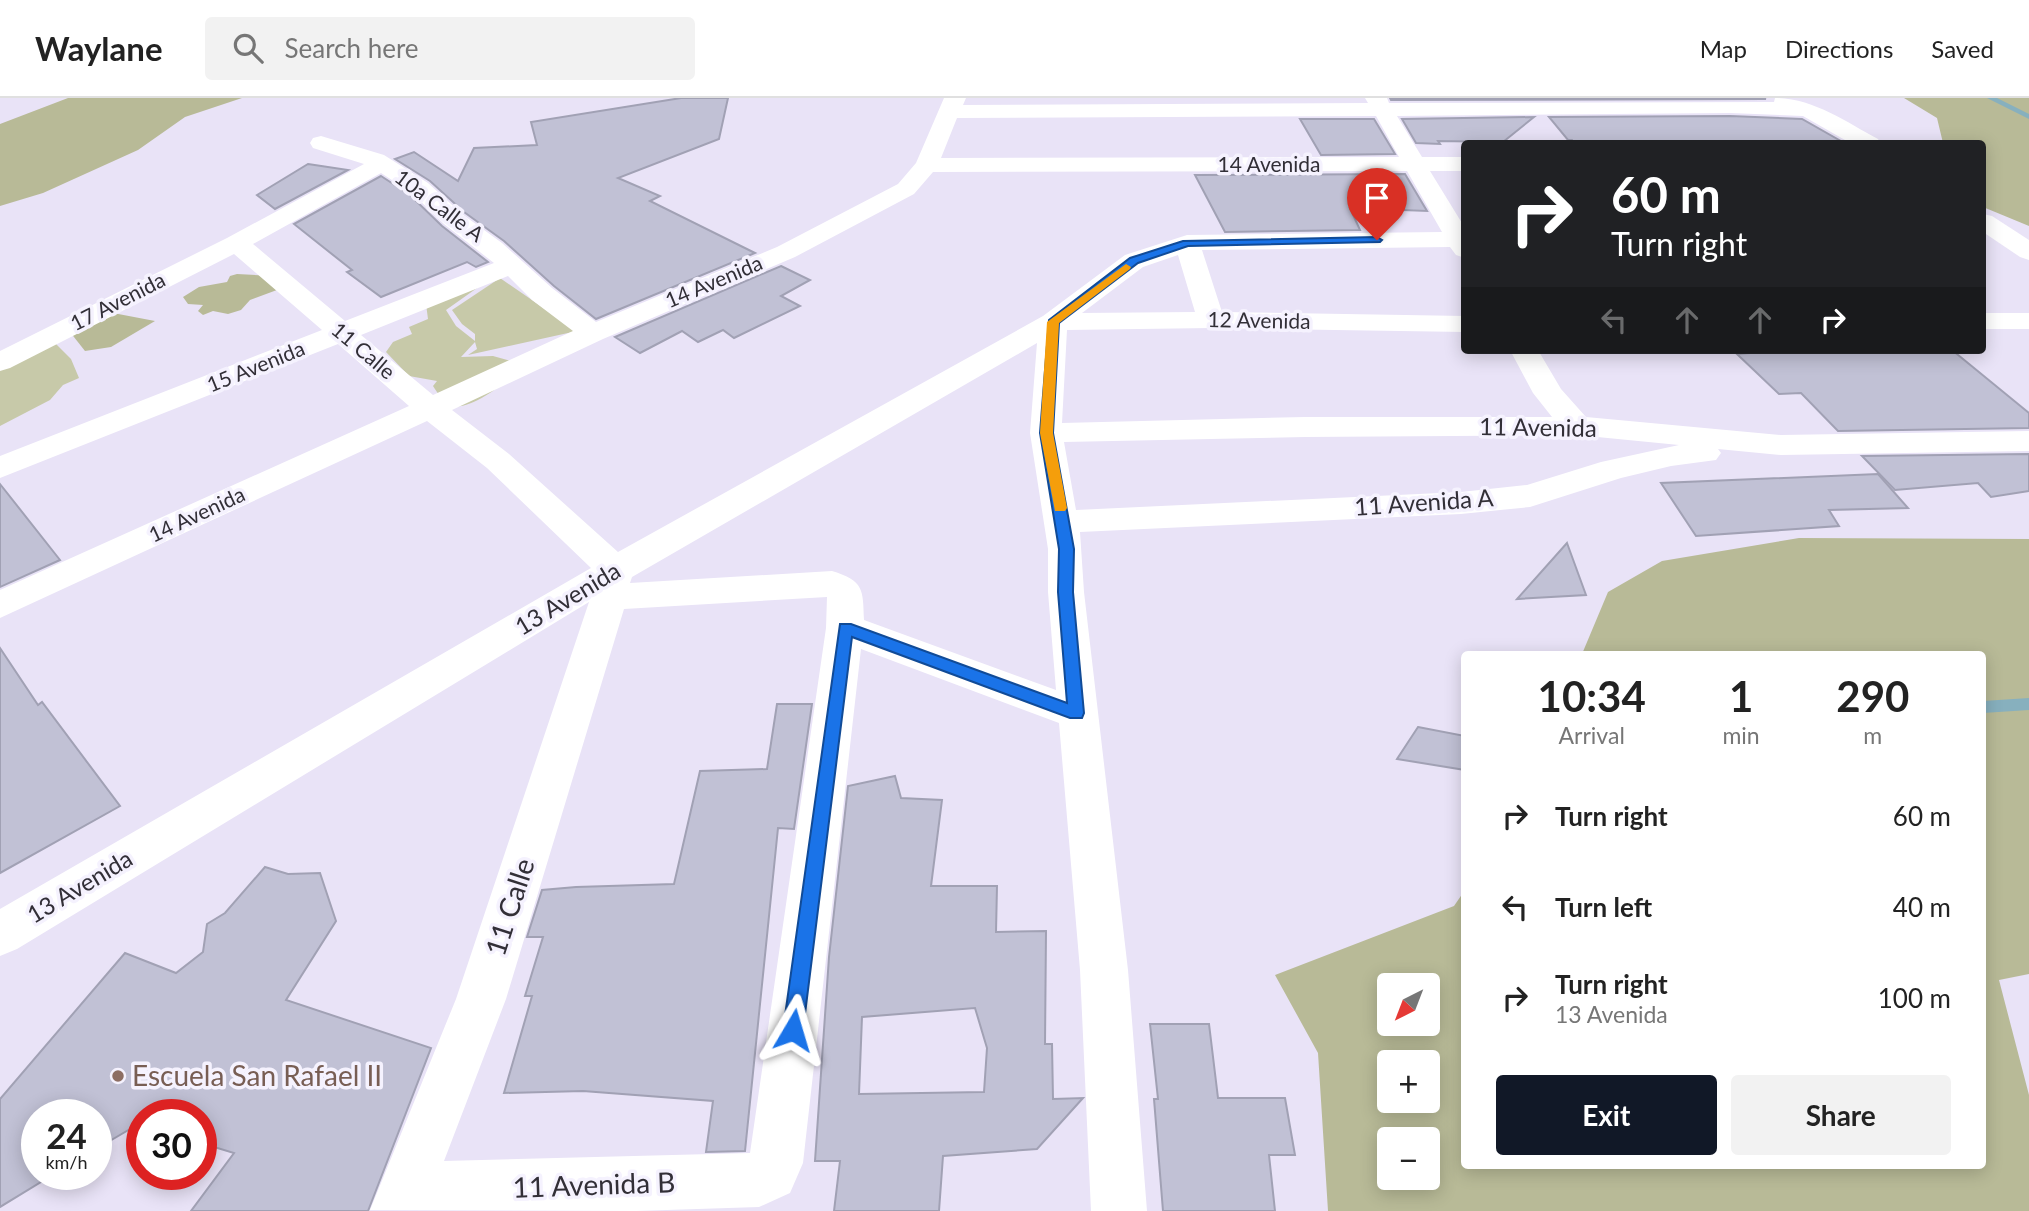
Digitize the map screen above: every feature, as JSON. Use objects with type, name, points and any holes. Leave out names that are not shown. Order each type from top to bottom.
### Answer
[{"type":"street","points":[[1776,98],[1806,110],[1862,140]]},
{"type":"street","points":[[927,165],[953,105],[1379,103],[1806,110]]},
{"type":"street","points":[[1379,103],[1413,165],[1461,239]]},
{"type":"street","name":"10a Calle A","points":[[321,143],[382,163],[420,188],[453,219],[512,264],[542,294],[593,333]]},
{"type":"street","name":"17 Avenida","points":[[0,362],[236,243],[382,163]]},
{"type":"street","name":"14 Avenida","points":[[0,605],[593,333],[786,252],[906,189],[927,165],[1461,164]]},
{"type":"street","points":[[1988,229],[2029,252]]},
{"type":"street","name":"13 Avenida","points":[[7,937],[612,584],[1053,322],[1143,257],[1186,243],[1461,242]]},
{"type":"street","name":"11 Calle","points":[[236,243],[430,408],[498,461],[612,584],[481,999],[401,1200]]},
{"type":"street","points":[[1186,243],[1211,320]]},
{"type":"street","points":[[1143,257],[1200,286]]},
{"type":"street","name":"15 Avenida","points":[[0,468],[512,264]]},
{"type":"street","name":"12 Avenida","points":[[1053,322],[1211,320],[1461,324]]},
{"type":"street","points":[[1986,321],[2029,321]]},
{"type":"street","points":[[1053,322],[1046,433],[1066,549],[1066,592],[1076,713],[1085,768],[1104,970],[1119,1211]]},
{"type":"street","points":[[1526,354],[1548,393],[1577,426]]},
{"type":"street","name":"11 Avenida","points":[[1046,433],[1305,427],[1577,426],[1781,445],[2029,441]]},
{"type":"street","name":"11 Avenida A","points":[[1062,522],[1530,496],[1613,469],[1671,456],[1781,445]]},
{"type":"street","points":[[612,584],[832,584],[840,587],[845,610],[1076,713]]},
{"type":"street","name":"11 Avenida B","points":[[401,1200],[759,1180],[771,1174],[776,1164],[845,610]]},
{"type":"green space","points":[[68,98],[242,98],[185,117],[138,150],[43,193],[0,206],[0,124]]},
{"type":"green space","points":[[1904,98],[2029,98],[2029,226],[1986,208],[1986,140],[1942,140],[1937,118]]},
{"type":"green space","points":[[230,276],[272,276],[285,287],[250,300],[241,310],[228,314],[213,311],[203,315],[198,311],[203,305],[188,304],[183,297],[199,287],[227,282]]},
{"type":"green space","points":[[494,276],[446,310],[456,326],[475,341],[475,334],[462,324],[452,310],[500,278],[577,331],[468,355],[477,349],[475,342],[461,357],[493,356],[511,361],[508,376],[503,383],[482,398],[466,405],[453,406],[442,398],[433,386],[437,381],[409,376],[386,352],[393,342],[412,334],[409,327],[428,319],[426,304]]},
{"type":"green space","points":[[113,313],[155,321],[111,347],[85,351],[70,332]]},
{"type":"green space","points":[[51,339],[71,359],[79,378],[63,385],[50,400],[0,426],[0,365]]},
{"type":"green space","points":[[1799,538],[2029,539],[2029,974],[1999,980],[2029,1095],[2029,1211],[1328,1211],[1318,1053],[1275,975],[1454,906],[1461,896],[1461,1169],[1986,1169],[1986,651],[1583,651],[1608,592],[1662,561]]},
{"type":"building","points":[[681,98],[728,98],[719,139],[618,178],[660,196],[650,201],[755,253],[596,319],[504,241],[464,212],[430,181],[395,159],[414,152],[458,181],[474,148],[537,145],[531,122]]},
{"type":"building","points":[[1390,98],[1762,98],[1766,99],[1391,100]]},
{"type":"building","points":[[1730,116],[1802,119],[1839,140],[1568,140],[1549,117]]},
{"type":"building","points":[[1534,117],[1505,140],[1438,141],[1440,144],[1416,143],[1402,119]]},
{"type":"building","points":[[1300,119],[1374,119],[1395,154],[1321,155]]},
{"type":"building","points":[[308,164],[348,170],[275,209],[257,195]]},
{"type":"building","points":[[1405,174],[1427,211],[1350,208],[1360,230],[1225,232],[1195,175]]},
{"type":"building","points":[[381,176],[410,195],[442,226],[488,262],[476,267],[467,262],[381,297],[347,272],[352,270],[294,224]]},
{"type":"building","points":[[781,266],[810,280],[781,296],[800,306],[734,338],[723,330],[698,342],[682,331],[640,353],[615,337]]},
{"type":"building","points":[[1737,354],[1957,354],[2029,413],[2029,428],[1838,431],[1801,393],[1779,394]]},
{"type":"building","points":[[2029,454],[2029,491],[1991,497],[1978,483],[1895,490],[1862,456]]},
{"type":"building","points":[[1878,474],[1908,508],[1829,510],[1839,526],[1696,536],[1661,483]]},
{"type":"building","points":[[0,484],[60,560],[0,587]]},
{"type":"building","points":[[1567,543],[1586,595],[1517,599]]},
{"type":"building","points":[[0,648],[38,705],[42,702],[120,806],[0,873]]},
{"type":"building","points":[[777,704],[812,704],[794,829],[778,828],[745,1151],[706,1152],[713,1101],[583,1091],[504,1093],[532,996],[525,996],[543,937],[527,937],[542,890],[674,884],[700,771],[767,769]]},
{"type":"building","points":[[1418,727],[1461,735],[1461,769],[1397,759]]},
{"type":"building","points":[[895,776],[901,798],[942,800],[931,886],[997,886],[996,932],[1046,931],[1045,1044],[1052,1044],[1053,1099],[1083,1098],[1037,1149],[943,1156],[939,1211],[834,1211],[840,1161],[815,1161],[829,957],[848,786]],"holes":[[[975,1008],[987,1048],[984,1092],[859,1094],[862,1017]]]},
{"type":"building","points":[[265,867],[288,874],[320,873],[336,921],[286,1000],[431,1048],[368,1211],[191,1211],[207,1190],[217,1190],[217,1176],[234,1153],[217,1148],[217,1099],[126,1099],[126,1131],[112,1140],[112,1099],[21,1099],[21,1190],[28,1190],[0,1207],[0,1099],[125,953],[176,973],[203,952],[207,924],[225,913]]},
{"type":"building","points":[[1150,1024],[1209,1024],[1218,1098],[1285,1098],[1295,1155],[1269,1155],[1275,1211],[1163,1211],[1154,1099],[1158,1099]]},
{"type":"waterway","points":[[1991,98],[2029,117]]},
{"type":"waterway","points":[[1986,707],[2029,704]]},
{"type":"slow traffic","points":[[1060,508],[1046,433],[1053,322],[1126,267]]},
{"type":"place","name":"Escuela San Rafael II","points":[[118,1076]]},
{"type":"route","points":[[793,1030],[845,628],[1076,713],[1066,592],[1066,549],[1046,433],[1053,322],[1134,261],[1186,243],[1377,240]]}]
